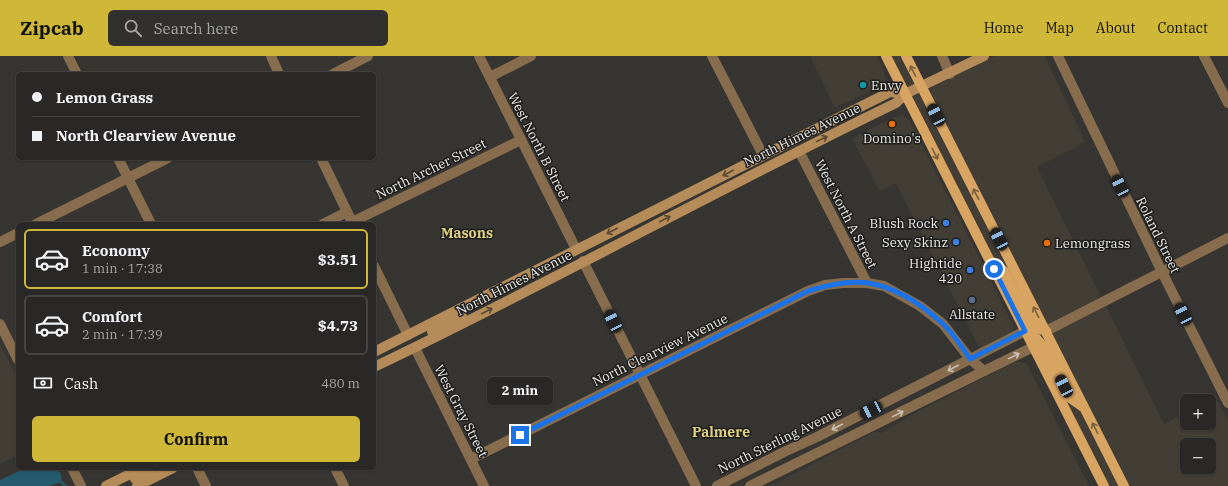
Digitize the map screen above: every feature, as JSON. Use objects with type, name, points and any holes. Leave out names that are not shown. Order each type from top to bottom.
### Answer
[{"type":"main road","points":[[886,56],[1104,486]]},
{"type":"main road","points":[[906,56],[1124,486]]},
{"type":"main road","points":[[989,259],[1004,271],[1030,321],[1037,328],[1046,331]]},
{"type":"main road","points":[[1025,331],[1036,338],[1045,349],[1070,398],[1085,409]]},
{"type":"street","points":[[68,56],[76,72]]},
{"type":"street","points":[[271,56],[278,72]]},
{"type":"street","points":[[337,72],[368,56]]},
{"type":"street","name":"West North B Street","points":[[479,56],[576,249]]},
{"type":"street","points":[[490,77],[532,56]]},
{"type":"street","points":[[712,56],[763,155]]},
{"type":"street","points":[[942,56],[950,74]]},
{"type":"street","points":[[905,94],[950,74],[984,56]]},
{"type":"street","name":"Roland Street","points":[[1058,56],[1162,272],[1228,403]]},
{"type":"street","points":[[1204,56],[1228,103]]},
{"type":"street","name":"North Himes Avenue","points":[[376,351],[480,300],[576,249],[890,92],[905,94]]},
{"type":"street","name":"North Himes Avenue","points":[[376,366],[415,348],[583,261],[896,103],[905,94]]},
{"type":"street","name":"North Archer Street","points":[[355,222],[521,140]]},
{"type":"street","name":"West North A Street","points":[[799,151],[867,283],[884,286],[920,306],[943,324],[970,359],[984,371]]},
{"type":"street","points":[[119,160],[150,222]]},
{"type":"street","points":[[40,222],[164,160]]},
{"type":"street","points":[[322,160],[352,222]]},
{"type":"street","points":[[327,222],[347,212]]},
{"type":"street","points":[[0,242],[16,234]]},
{"type":"street","points":[[1046,331],[1228,238]]},
{"type":"street","points":[[583,261],[696,486]]},
{"type":"street","points":[[376,270],[408,335],[398,348],[376,359]]},
{"type":"street","name":"North Clearview Avenue","points":[[471,459],[808,291],[825,285],[867,283]]},
{"type":"street","points":[[415,348],[423,337],[468,312],[480,300]]},
{"type":"street","points":[[0,324],[16,356]]},
{"type":"street","name":"North Sterling Avenue","points":[[717,486],[1025,331]]},
{"type":"street","points":[[750,486],[1033,346]]},
{"type":"street","name":"West Gray Street","points":[[415,348],[484,486]]},
{"type":"street","points":[[817,437],[824,450]]},
{"type":"street","points":[[786,451],[794,464]]},
{"type":"street","points":[[73,470],[82,486]]},
{"type":"street","points":[[106,486],[138,470]]},
{"type":"street","points":[[120,486],[150,470]]},
{"type":"street","points":[[137,486],[169,470]]},
{"type":"street","points":[[198,470],[206,486]]},
{"type":"street","points":[[336,470],[344,486]]},
{"type":"shaded area","points":[[810,56],[877,56],[883,68],[886,80],[883,85],[835,108]]},
{"type":"shaded area","points":[[891,56],[900,56],[914,85],[907,88]]},
{"type":"shaded area","points":[[995,56],[1045,56],[1085,142],[1037,167],[1101,297],[1048,325],[928,89]]},
{"type":"shaded area","points":[[919,93],[1037,326],[1029,327],[911,96]]},
{"type":"shaded area","points":[[903,115],[910,121],[1013,325],[1014,331],[981,348],[979,347],[896,183],[880,191],[852,139],[895,117]]},
{"type":"shaded area","points":[[1106,306],[1164,424],[1180,415],[1180,430],[1216,430],[1216,398],[1228,420],[1228,486],[1130,486],[1052,333]]},
{"type":"shaded area","points":[[1044,340],[1119,486],[1110,486],[1039,347]]},
{"type":"shaded area","points":[[0,344],[16,375],[16,456],[0,464]]},
{"type":"shaded area","points":[[1015,362],[1026,363],[1028,366],[1089,486],[770,486],[872,433],[881,433],[911,415]]},
{"type":"water","points":[[22,470],[58,470],[62,477],[61,482],[49,486],[0,486],[0,480]]},
{"type":"waterway","points":[[61,482],[66,486]]},
{"type":"place","name":"Envy","points":[[863,85]]},
{"type":"place","name":"Domino's","points":[[892,124]]},
{"type":"place","name":"Blush Rock","points":[[946,223]]},
{"type":"place","name":"Sexy Skinz","points":[[956,242]]},
{"type":"place","name":"Lemongrass","points":[[1047,243]]},
{"type":"place","name":"Hightide 420","points":[[970,270]]},
{"type":"place","name":"Allstate","points":[[972,300]]},
{"type":"district","name":"Masons","points":[[467,233]]},
{"type":"district","name":"Palmere","points":[[721,432]]},
{"type":"route","points":[[520,435],[808,291],[825,285],[867,283],[884,286],[900,294],[920,306],[943,324],[970,359],[1025,331],[994,269]]}]
